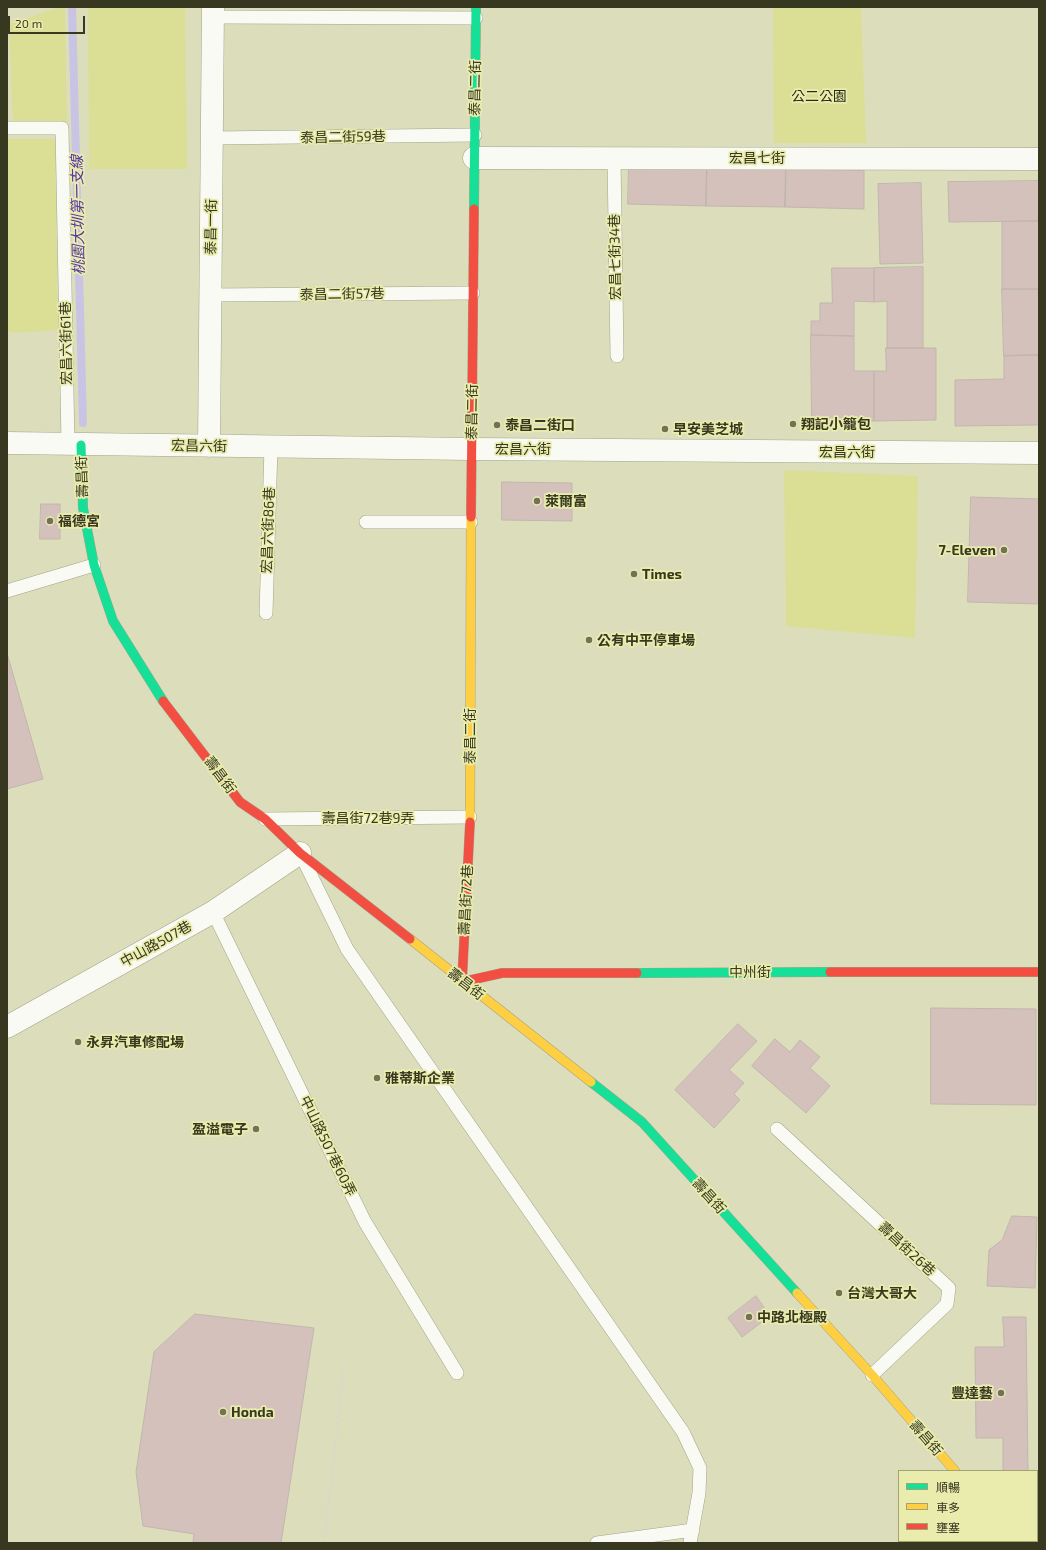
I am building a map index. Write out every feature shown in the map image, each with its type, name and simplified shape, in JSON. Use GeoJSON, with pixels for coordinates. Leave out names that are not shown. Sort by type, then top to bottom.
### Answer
{"type":"FeatureCollection","features":[{"type":"Feature","properties":{"kind":"street","name":"泰昌一街"},"geometry":{"type":"LineString","coordinates":[[209,446],[213,12]]}},
{"type":"Feature","properties":{"kind":"street","name":"泰昌二街"},"geometry":{"type":"LineString","coordinates":[[470,817],[476,12]]}},
{"type":"Feature","properties":{"kind":"street","name":"宏昌七街"},"geometry":{"type":"LineString","coordinates":[[474,158],[1039,159]]}},
{"type":"Feature","properties":{"kind":"street","name":"宏昌六街"},"geometry":{"type":"LineString","coordinates":[[7,443],[472,449],[1039,453]]}},
{"type":"Feature","properties":{"kind":"street","name":"壽昌街"},"geometry":{"type":"LineString","coordinates":[[83,445],[83,508],[94,565],[113,621],[160,697],[240,802],[265,819],[300,853],[462,982],[642,1122],[872,1375],[954,1470]]}},
{"type":"Feature","properties":{"kind":"street","name":"壽昌街72巷"},"geometry":{"type":"LineString","coordinates":[[462,982],[470,817]]}},
{"type":"Feature","properties":{"kind":"street","name":"中山路507巷"},"geometry":{"type":"LineString","coordinates":[[7,1027],[213,912],[300,853]]}},
{"type":"Feature","properties":{"kind":"street","name":"中州街"},"geometry":{"type":"LineString","coordinates":[[462,982],[502,973],[1039,972]]}},
{"type":"Feature","properties":{"kind":"lane"},"geometry":{"type":"LineString","coordinates":[[213,12],[476,12]]}},
{"type":"Feature","properties":{"kind":"lane","name":"宏昌六街61巷"},"geometry":{"type":"LineString","coordinates":[[7,128],[62,128],[83,445]]}},
{"type":"Feature","properties":{"kind":"lane","name":"泰昌二街59巷"},"geometry":{"type":"LineString","coordinates":[[212,138],[475,135]]}},
{"type":"Feature","properties":{"kind":"lane","name":"宏昌七街34巷"},"geometry":{"type":"LineString","coordinates":[[614,158],[617,356]]}},
{"type":"Feature","properties":{"kind":"lane","name":"泰昌二街57巷"},"geometry":{"type":"LineString","coordinates":[[210,295],[473,293]]}},
{"type":"Feature","properties":{"kind":"lane","name":"宏昌六街86巷"},"geometry":{"type":"LineString","coordinates":[[266,613],[271,447]]}},
{"type":"Feature","properties":{"kind":"lane"},"geometry":{"type":"LineString","coordinates":[[366,522],[471,522]]}},
{"type":"Feature","properties":{"kind":"lane"},"geometry":{"type":"LineString","coordinates":[[7,590],[94,565]]}},
{"type":"Feature","properties":{"kind":"lane","name":"壽昌街72巷9弄"},"geometry":{"type":"LineString","coordinates":[[265,819],[470,817]]}},
{"type":"Feature","properties":{"kind":"lane"},"geometry":{"type":"LineString","coordinates":[[300,853],[347,949],[683,1432],[700,1468],[699,1493],[690,1543]]}},
{"type":"Feature","properties":{"kind":"lane","name":"中山路507巷60弄"},"geometry":{"type":"LineString","coordinates":[[213,912],[365,1222],[457,1373]]}},
{"type":"Feature","properties":{"kind":"lane","name":"壽昌街26巷"},"geometry":{"type":"LineString","coordinates":[[777,1129],[949,1288],[947,1304],[872,1375]]}},
{"type":"Feature","properties":{"kind":"lane"},"geometry":{"type":"LineString","coordinates":[[597,1543],[693,1530]]}},
{"type":"Feature","properties":{"kind":"path"},"geometry":{"type":"LineString","coordinates":[[324,1543],[344,1367]]}},
{"type":"Feature","properties":{"kind":"green space"},"geometry":{"type":"Polygon","coordinates":[[[65,7],[67,124],[13,122],[9,24],[65,7]]]}},
{"type":"Feature","properties":{"kind":"green space"},"geometry":{"type":"Polygon","coordinates":[[[88,7],[185,7],[187,169],[89,169],[88,7]]]}},
{"type":"Feature","properties":{"kind":"green space","name":"公二公園"},"geometry":{"type":"Polygon","coordinates":[[[773,7],[861,7],[866,143],[774,143],[773,7]]]}},
{"type":"Feature","properties":{"kind":"green space"},"geometry":{"type":"Polygon","coordinates":[[[7,139],[55,139],[58,330],[14,333],[7,331],[7,139]]]}},
{"type":"Feature","properties":{"kind":"green space"},"geometry":{"type":"Polygon","coordinates":[[[784,470],[918,476],[915,638],[786,626],[784,470]]]}},
{"type":"Feature","properties":{"kind":"green space"},"geometry":{"type":"Polygon","coordinates":[[[1038,1490],[1039,1490],[1038,1540],[1038,1490]]]}},
{"type":"Feature","properties":{"kind":"building"},"geometry":{"type":"Polygon","coordinates":[[[629,166],[707,167],[706,206],[628,204],[629,166]]]}},
{"type":"Feature","properties":{"kind":"building"},"geometry":{"type":"Polygon","coordinates":[[[707,167],[786,169],[785,207],[706,206],[707,167]]]}},
{"type":"Feature","properties":{"kind":"building"},"geometry":{"type":"Polygon","coordinates":[[[786,169],[864,170],[864,209],[785,207],[786,169]]]}},
{"type":"Feature","properties":{"kind":"building"},"geometry":{"type":"Polygon","coordinates":[[[1039,181],[1039,221],[949,222],[948,182],[1039,181]]]}},
{"type":"Feature","properties":{"kind":"building"},"geometry":{"type":"Polygon","coordinates":[[[921,183],[923,263],[880,264],[878,184],[921,183]]]}},
{"type":"Feature","properties":{"kind":"building"},"geometry":{"type":"Polygon","coordinates":[[[1039,221],[1039,289],[1002,289],[1002,222],[1039,221]]]}},
{"type":"Feature","properties":{"kind":"building"},"geometry":{"type":"Polygon","coordinates":[[[923,267],[923,348],[887,348],[887,301],[874,302],[874,268],[923,267]]]}},
{"type":"Feature","properties":{"kind":"building"},"geometry":{"type":"Polygon","coordinates":[[[832,268],[874,268],[874,302],[854,301],[854,336],[811,335],[811,321],[820,321],[820,303],[832,303],[832,268]]]}},
{"type":"Feature","properties":{"kind":"building"},"geometry":{"type":"Polygon","coordinates":[[[1002,289],[1039,289],[1039,355],[1004,356],[1002,289]]]}},
{"type":"Feature","properties":{"kind":"building"},"geometry":{"type":"Polygon","coordinates":[[[811,335],[854,336],[854,371],[874,371],[874,421],[812,421],[811,335]]]}},
{"type":"Feature","properties":{"kind":"building"},"geometry":{"type":"Polygon","coordinates":[[[886,348],[936,348],[936,420],[874,421],[874,371],[886,371],[886,348]]]}},
{"type":"Feature","properties":{"kind":"building"},"geometry":{"type":"Polygon","coordinates":[[[1039,355],[1039,423],[1037,425],[955,426],[955,380],[1004,379],[1004,356],[1039,355]]]}},
{"type":"Feature","properties":{"kind":"building","name":"萊爾富"},"geometry":{"type":"Polygon","coordinates":[[[502,482],[572,483],[572,521],[502,520],[502,482]]]}},
{"type":"Feature","properties":{"kind":"building","name":"7-Eleven"},"geometry":{"type":"Polygon","coordinates":[[[971,497],[1039,499],[1039,604],[968,602],[971,497]]]}},
{"type":"Feature","properties":{"kind":"building","name":"福德宮"},"geometry":{"type":"Polygon","coordinates":[[[41,504],[60,504],[60,539],[40,539],[41,504]]]}},
{"type":"Feature","properties":{"kind":"building"},"geometry":{"type":"Polygon","coordinates":[[[7,653],[43,779],[7,789],[7,653]]]}},
{"type":"Feature","properties":{"kind":"building"},"geometry":{"type":"Polygon","coordinates":[[[931,1008],[1036,1009],[1036,1105],[931,1104],[931,1008]]]}},
{"type":"Feature","properties":{"kind":"building"},"geometry":{"type":"Polygon","coordinates":[[[738,1024],[757,1041],[729,1070],[744,1083],[734,1094],[740,1100],[714,1128],[675,1090],[738,1024]]]}},
{"type":"Feature","properties":{"kind":"building"},"geometry":{"type":"Polygon","coordinates":[[[775,1039],[790,1052],[800,1040],[820,1057],[810,1068],[830,1086],[806,1113],[752,1066],[775,1039]]]}},
{"type":"Feature","properties":{"kind":"building"},"geometry":{"type":"Polygon","coordinates":[[[1012,1216],[1037,1217],[1035,1288],[987,1286],[989,1250],[1002,1240],[1012,1216]]]}},
{"type":"Feature","properties":{"kind":"building","name":"中路北極殿"},"geometry":{"type":"Polygon","coordinates":[[[756,1296],[770,1316],[742,1337],[728,1318],[756,1296]]]}},
{"type":"Feature","properties":{"kind":"building","name":"Honda"},"geometry":{"type":"Polygon","coordinates":[[[195,1314],[314,1328],[281,1543],[193,1543],[194,1534],[143,1526],[136,1472],[154,1352],[195,1314]]]}},
{"type":"Feature","properties":{"kind":"building","name":"豐達藝"},"geometry":{"type":"Polygon","coordinates":[[[1003,1317],[1026,1317],[1028,1470],[1003,1470],[1003,1438],[976,1438],[975,1347],[1004,1347],[1003,1317]]]}},
{"type":"Feature","properties":{"kind":"waterway","name":"桃園大圳第一支線"},"geometry":{"type":"LineString","coordinates":[[72,7],[83,423]]}},
{"type":"Feature","properties":{"kind":"traffic: fast"},"geometry":{"type":"LineString","coordinates":[[474,209],[476,7]]}},
{"type":"Feature","properties":{"kind":"traffic: fast"},"geometry":{"type":"LineString","coordinates":[[81,445],[83,508],[94,565],[113,621],[163,701]]}},
{"type":"Feature","properties":{"kind":"traffic: fast"},"geometry":{"type":"LineString","coordinates":[[637,973],[830,972]]}},
{"type":"Feature","properties":{"kind":"traffic: fast"},"geometry":{"type":"LineString","coordinates":[[591,1082],[642,1122],[797,1293]]}},
{"type":"Feature","properties":{"kind":"traffic: slow"},"geometry":{"type":"LineString","coordinates":[[470,822],[471,517]]}},
{"type":"Feature","properties":{"kind":"traffic: slow"},"geometry":{"type":"LineString","coordinates":[[410,939],[591,1082]]}},
{"type":"Feature","properties":{"kind":"traffic: slow"},"geometry":{"type":"LineString","coordinates":[[797,1293],[872,1375],[954,1470]]}},
{"type":"Feature","properties":{"kind":"traffic: jam"},"geometry":{"type":"LineString","coordinates":[[471,517],[474,209]]}},
{"type":"Feature","properties":{"kind":"traffic: jam"},"geometry":{"type":"LineString","coordinates":[[163,701],[240,802],[265,819],[300,853],[410,939]]}},
{"type":"Feature","properties":{"kind":"traffic: jam"},"geometry":{"type":"LineString","coordinates":[[470,822],[462,982],[502,973],[637,973]]}},
{"type":"Feature","properties":{"kind":"traffic: jam"},"geometry":{"type":"LineString","coordinates":[[830,972],[1039,972]]}},
{"type":"Feature","properties":{"kind":"place","name":"翔記小籠包"},"geometry":{"type":"Point","coordinates":[793,424]}},
{"type":"Feature","properties":{"kind":"place","name":"泰昌二街口"},"geometry":{"type":"Point","coordinates":[497,425]}},
{"type":"Feature","properties":{"kind":"place","name":"早安美芝城"},"geometry":{"type":"Point","coordinates":[665,429]}},
{"type":"Feature","properties":{"kind":"place","name":"萊爾富"},"geometry":{"type":"Point","coordinates":[537,501]}},
{"type":"Feature","properties":{"kind":"place","name":"福德宮"},"geometry":{"type":"Point","coordinates":[50,521]}},
{"type":"Feature","properties":{"kind":"place","name":"7-Eleven"},"geometry":{"type":"Point","coordinates":[1004,550]}},
{"type":"Feature","properties":{"kind":"place","name":"Times"},"geometry":{"type":"Point","coordinates":[634,574]}},
{"type":"Feature","properties":{"kind":"place","name":"公有中平停車場"},"geometry":{"type":"Point","coordinates":[589,640]}},
{"type":"Feature","properties":{"kind":"place","name":"永昇汽車修配場"},"geometry":{"type":"Point","coordinates":[78,1042]}},
{"type":"Feature","properties":{"kind":"place","name":"雅蒂斯企業"},"geometry":{"type":"Point","coordinates":[377,1078]}},
{"type":"Feature","properties":{"kind":"place","name":"盈溢電子"},"geometry":{"type":"Point","coordinates":[256,1129]}},
{"type":"Feature","properties":{"kind":"place","name":"台灣大哥大"},"geometry":{"type":"Point","coordinates":[839,1293]}},
{"type":"Feature","properties":{"kind":"place","name":"中路北極殿"},"geometry":{"type":"Point","coordinates":[749,1317]}},
{"type":"Feature","properties":{"kind":"place","name":"豐達藝"},"geometry":{"type":"Point","coordinates":[1001,1393]}},
{"type":"Feature","properties":{"kind":"place","name":"Honda"},"geometry":{"type":"Point","coordinates":[223,1412]}}]}
